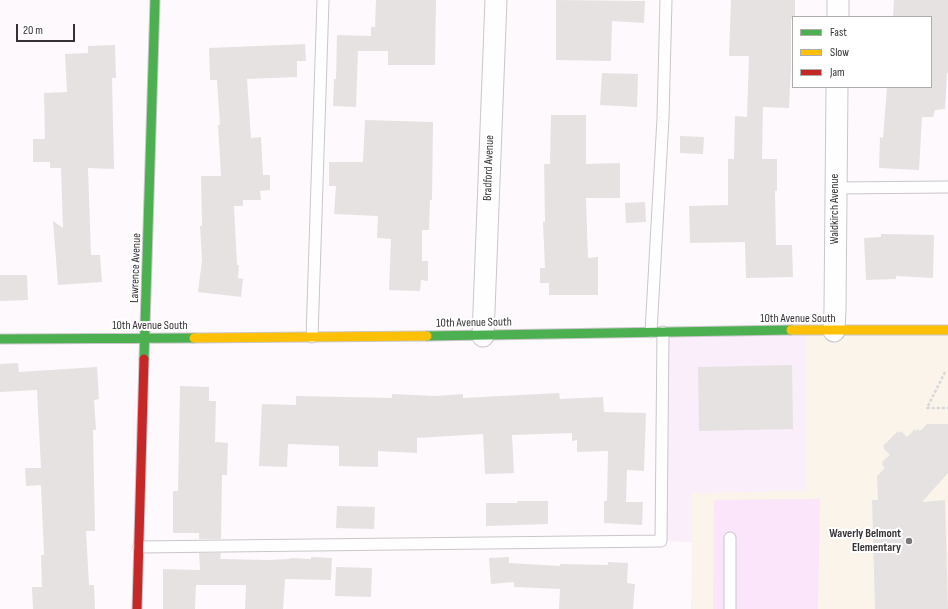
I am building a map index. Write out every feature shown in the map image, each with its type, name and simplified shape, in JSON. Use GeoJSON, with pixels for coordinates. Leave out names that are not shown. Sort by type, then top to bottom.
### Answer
{"type":"FeatureCollection","features":[{"type":"Feature","properties":{"kind":"street","name":"Lawrence Avenue"},"geometry":{"type":"LineString","coordinates":[[137,609],[155,0]]}},
{"type":"Feature","properties":{"kind":"street","name":"Bradford Avenue"},"geometry":{"type":"LineString","coordinates":[[483,336],[496,0]]}},
{"type":"Feature","properties":{"kind":"street"},"geometry":{"type":"LineString","coordinates":[[838,0],[838,16]]}},
{"type":"Feature","properties":{"kind":"street","name":"Waldkirch Avenue"},"geometry":{"type":"LineString","coordinates":[[834,331],[837,88]]}},
{"type":"Feature","properties":{"kind":"street","name":"10th Avenue South"},"geometry":{"type":"LineString","coordinates":[[0,338],[483,336],[651,332],[948,330]]}},
{"type":"Feature","properties":{"kind":"lane"},"geometry":{"type":"LineString","coordinates":[[312,337],[323,0]]}},
{"type":"Feature","properties":{"kind":"lane"},"geometry":{"type":"LineString","coordinates":[[651,332],[663,118],[666,0]]}},
{"type":"Feature","properties":{"kind":"lane"},"geometry":{"type":"LineString","coordinates":[[835,188],[948,187]]}},
{"type":"Feature","properties":{"kind":"lane"},"geometry":{"type":"LineString","coordinates":[[139,547],[662,540],[664,332]]}},
{"type":"Feature","properties":{"kind":"lane"},"geometry":{"type":"LineString","coordinates":[[730,538],[730,609]]}},
{"type":"Feature","properties":{"kind":"path"},"geometry":{"type":"LineString","coordinates":[[945,372],[927,408],[948,408]]}},
{"type":"Feature","properties":{"kind":"shaded area"},"geometry":{"type":"Polygon","coordinates":[[[806,330],[806,492],[692,493],[692,542],[662,541],[663,332],[806,330]]]}},
{"type":"Feature","properties":{"kind":"shaded area"},"geometry":{"type":"Polygon","coordinates":[[[806,330],[948,330],[948,609],[691,609],[692,493],[806,491],[806,330]]]}},
{"type":"Feature","properties":{"kind":"shaded area"},"geometry":{"type":"Polygon","coordinates":[[[820,499],[818,609],[713,609],[714,500],[820,499]]]}},
{"type":"Feature","properties":{"kind":"building"},"geometry":{"type":"Polygon","coordinates":[[[376,0],[436,0],[435,65],[388,65],[388,51],[358,51],[356,107],[333,106],[334,79],[336,79],[337,35],[371,36],[371,27],[375,27],[376,0]]]}},
{"type":"Feature","properties":{"kind":"building"},"geometry":{"type":"Polygon","coordinates":[[[556,0],[645,1],[644,23],[612,21],[611,61],[556,60],[556,0]]]}},
{"type":"Feature","properties":{"kind":"building"},"geometry":{"type":"Polygon","coordinates":[[[731,0],[795,0],[795,16],[792,16],[791,19],[789,108],[763,107],[762,159],[777,159],[777,191],[775,191],[776,245],[792,245],[793,277],[746,278],[745,242],[690,243],[689,206],[728,205],[728,159],[734,159],[735,116],[747,117],[749,56],[729,56],[731,0]]]}},
{"type":"Feature","properties":{"kind":"building"},"geometry":{"type":"Polygon","coordinates":[[[894,0],[948,0],[948,73],[945,109],[935,110],[933,117],[922,117],[919,170],[879,168],[880,137],[883,138],[887,88],[932,88],[932,16],[893,16],[894,0]]]}},
{"type":"Feature","properties":{"kind":"building"},"geometry":{"type":"Polygon","coordinates":[[[305,44],[306,61],[297,61],[297,77],[247,79],[251,138],[261,137],[263,175],[270,175],[270,190],[260,191],[261,200],[243,200],[243,206],[234,206],[237,265],[239,265],[238,278],[243,279],[241,297],[198,292],[202,260],[200,226],[202,226],[201,176],[221,176],[217,80],[210,80],[209,48],[305,44]]]}},
{"type":"Feature","properties":{"kind":"building"},"geometry":{"type":"Polygon","coordinates":[[[115,45],[116,78],[112,78],[114,169],[88,168],[91,255],[100,255],[102,282],[58,285],[53,221],[63,228],[61,168],[50,168],[50,162],[33,162],[33,139],[45,139],[44,93],[67,92],[65,54],[88,53],[88,46],[115,45]]]}},
{"type":"Feature","properties":{"kind":"building"},"geometry":{"type":"Polygon","coordinates":[[[602,73],[638,74],[637,107],[600,105],[602,73]]]}},
{"type":"Feature","properties":{"kind":"building"},"geometry":{"type":"Polygon","coordinates":[[[551,115],[586,115],[586,164],[620,163],[620,198],[586,198],[588,258],[598,257],[598,295],[549,295],[549,283],[540,283],[540,268],[545,268],[543,222],[545,222],[544,164],[550,164],[551,115]]]}},
{"type":"Feature","properties":{"kind":"building"},"geometry":{"type":"Polygon","coordinates":[[[365,120],[433,122],[432,200],[430,200],[429,230],[422,230],[422,261],[428,261],[428,281],[421,280],[420,291],[389,290],[391,239],[377,238],[378,216],[334,214],[336,186],[329,186],[329,162],[363,162],[365,120]]]}},
{"type":"Feature","properties":{"kind":"building"},"geometry":{"type":"Polygon","coordinates":[[[680,136],[704,137],[703,154],[680,153],[680,136]]]}},
{"type":"Feature","properties":{"kind":"building"},"geometry":{"type":"Polygon","coordinates":[[[645,202],[646,222],[626,223],[625,203],[645,202]]]}},
{"type":"Feature","properties":{"kind":"building"},"geometry":{"type":"Polygon","coordinates":[[[881,234],[934,235],[933,278],[896,276],[896,279],[866,280],[864,238],[881,237],[881,234]]]}},
{"type":"Feature","properties":{"kind":"building"},"geometry":{"type":"Polygon","coordinates":[[[0,275],[27,275],[28,300],[0,301],[0,275]]]}},
{"type":"Feature","properties":{"kind":"building"},"geometry":{"type":"Polygon","coordinates":[[[18,363],[19,372],[97,367],[99,399],[94,400],[96,430],[93,430],[95,531],[86,531],[89,585],[94,585],[95,609],[33,609],[32,587],[42,587],[41,555],[44,555],[41,485],[26,486],[25,468],[41,468],[37,390],[0,392],[0,364],[18,363]]]}},
{"type":"Feature","properties":{"kind":"building"},"geometry":{"type":"Polygon","coordinates":[[[792,365],[793,429],[699,431],[698,367],[792,365]]]}},
{"type":"Feature","properties":{"kind":"building"},"geometry":{"type":"Polygon","coordinates":[[[180,386],[209,387],[209,401],[216,401],[215,442],[228,443],[227,475],[222,475],[221,539],[199,539],[199,533],[173,533],[173,491],[178,491],[180,386]]]}},
{"type":"Feature","properties":{"kind":"building"},"geometry":{"type":"Polygon","coordinates":[[[559,393],[560,399],[603,397],[604,412],[646,413],[644,471],[627,470],[626,502],[643,502],[642,525],[604,523],[604,501],[607,501],[608,451],[577,452],[577,440],[572,441],[572,433],[512,435],[514,473],[485,474],[483,434],[417,438],[417,453],[378,451],[378,467],[339,466],[339,446],[288,444],[287,467],[259,466],[262,404],[296,405],[296,396],[392,398],[392,394],[435,396],[463,394],[463,398],[559,393]]]}},
{"type":"Feature","properties":{"kind":"building","name":"Waverly Belmont Elementary"},"geometry":{"type":"Polygon","coordinates":[[[927,424],[948,424],[948,473],[922,502],[945,500],[948,609],[875,609],[872,500],[878,500],[877,476],[885,468],[882,465],[882,462],[890,455],[883,446],[898,431],[899,433],[901,431],[907,437],[915,429],[916,431],[918,429],[920,431],[927,424]]]}},
{"type":"Feature","properties":{"kind":"building"},"geometry":{"type":"Polygon","coordinates":[[[517,501],[548,501],[548,524],[486,526],[486,503],[517,503],[517,501]]]}},
{"type":"Feature","properties":{"kind":"building"},"geometry":{"type":"Polygon","coordinates":[[[337,506],[375,507],[374,529],[336,528],[337,506]]]}},
{"type":"Feature","properties":{"kind":"building"},"geometry":{"type":"Polygon","coordinates":[[[199,553],[221,553],[220,559],[268,560],[290,558],[311,559],[311,557],[332,558],[331,580],[285,579],[283,609],[245,609],[246,585],[196,585],[195,609],[163,609],[163,569],[200,570],[199,553]]]}},
{"type":"Feature","properties":{"kind":"building"},"geometry":{"type":"Polygon","coordinates":[[[509,557],[509,563],[560,566],[560,564],[608,565],[608,562],[628,563],[627,583],[635,584],[633,609],[559,609],[560,589],[514,587],[514,582],[491,584],[489,558],[509,557]]]}},
{"type":"Feature","properties":{"kind":"building"},"geometry":{"type":"Polygon","coordinates":[[[336,567],[372,568],[371,597],[335,596],[336,567]]]}},
{"type":"Feature","properties":{"kind":"traffic: fast"},"geometry":{"type":"LineString","coordinates":[[144,359],[155,0]]}},
{"type":"Feature","properties":{"kind":"traffic: fast"},"geometry":{"type":"LineString","coordinates":[[427,336],[791,330]]}},
{"type":"Feature","properties":{"kind":"traffic: fast"},"geometry":{"type":"LineString","coordinates":[[0,339],[194,338]]}},
{"type":"Feature","properties":{"kind":"traffic: slow"},"geometry":{"type":"LineString","coordinates":[[791,330],[948,330]]}},
{"type":"Feature","properties":{"kind":"traffic: slow"},"geometry":{"type":"LineString","coordinates":[[194,338],[427,336]]}},
{"type":"Feature","properties":{"kind":"traffic: jam"},"geometry":{"type":"LineString","coordinates":[[137,609],[144,359]]}},
{"type":"Feature","properties":{"kind":"place","name":"Waverly Belmont Elementary"},"geometry":{"type":"Point","coordinates":[909,541]}}]}
